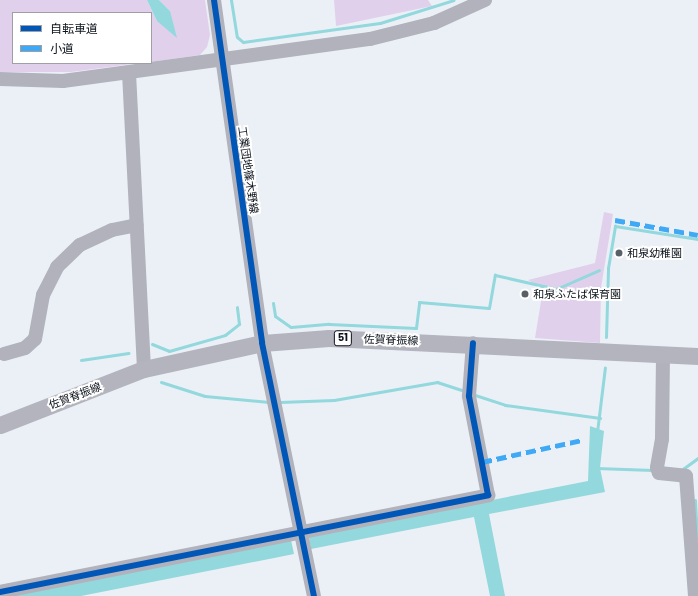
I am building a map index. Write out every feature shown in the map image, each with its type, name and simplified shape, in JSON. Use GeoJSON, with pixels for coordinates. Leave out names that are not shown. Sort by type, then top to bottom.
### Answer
{"type":"FeatureCollection","features":[{"type":"Feature","properties":{"kind":"main road","name":"佐賀脊振線"},"geometry":{"type":"LineString","coordinates":[[0,425],[144,369],[262,343],[329,338],[473,343],[663,356],[698,356]]}},
{"type":"Feature","properties":{"kind":"street","name":"工業団地篠木野線"},"geometry":{"type":"LineString","coordinates":[[214,0],[262,343],[314,596]]}},
{"type":"Feature","properties":{"kind":"street"},"geometry":{"type":"LineString","coordinates":[[0,79],[63,81],[223,60],[392,34],[434,23],[485,0]]}},
{"type":"Feature","properties":{"kind":"street"},"geometry":{"type":"LineString","coordinates":[[129,73],[144,369]]}},
{"type":"Feature","properties":{"kind":"street"},"geometry":{"type":"LineString","coordinates":[[4,354],[25,348],[35,339],[43,295],[57,268],[80,245],[112,230],[137,225]]}},
{"type":"Feature","properties":{"kind":"street"},"geometry":{"type":"LineString","coordinates":[[0,592],[302,540],[488,495],[469,393],[473,343]]}},
{"type":"Feature","properties":{"kind":"street"},"geometry":{"type":"LineString","coordinates":[[663,356],[662,439],[658,471],[686,476],[695,596]]}},
{"type":"Feature","properties":{"kind":"shaded area"},"geometry":{"type":"Polygon","coordinates":[[[0,0],[147,0],[157,21],[170,11],[159,0],[205,0],[210,35],[207,47],[200,55],[152,62],[152,12],[12,12],[12,64],[132,64],[71,72],[0,72],[0,0]]]}},
{"type":"Feature","properties":{"kind":"shaded area"},"geometry":{"type":"Polygon","coordinates":[[[334,0],[428,0],[432,6],[336,26],[334,0]]]}},
{"type":"Feature","properties":{"kind":"shaded area"},"geometry":{"type":"Polygon","coordinates":[[[604,212],[613,214],[601,288],[600,343],[535,338],[543,289],[528,280],[595,263],[604,212]]]}},
{"type":"Feature","properties":{"kind":"water"},"geometry":{"type":"Polygon","coordinates":[[[147,0],[159,0],[170,11],[177,38],[157,21],[147,0]]]}},
{"type":"Feature","properties":{"kind":"water"},"geometry":{"type":"Polygon","coordinates":[[[590,426],[604,431],[600,468],[605,492],[489,514],[505,596],[490,596],[474,517],[311,549],[309,536],[588,481],[590,426]]]}},
{"type":"Feature","properties":{"kind":"water"},"geometry":{"type":"Polygon","coordinates":[[[291,540],[294,554],[81,596],[10,596],[291,540]]]}},
{"type":"Feature","properties":{"kind":"waterway"},"geometry":{"type":"LineString","coordinates":[[231,0],[237,37],[243,42],[380,23],[454,0]]}},
{"type":"Feature","properties":{"kind":"waterway"},"geometry":{"type":"LineString","coordinates":[[606,337],[608,268],[615,226],[698,239]]}},
{"type":"Feature","properties":{"kind":"waterway"},"geometry":{"type":"LineString","coordinates":[[273,303],[275,316],[291,327],[329,324],[416,328],[419,302],[489,308],[495,275],[556,289],[599,270]]}},
{"type":"Feature","properties":{"kind":"waterway"},"geometry":{"type":"LineString","coordinates":[[152,344],[169,351],[225,335],[239,324],[237,307]]}},
{"type":"Feature","properties":{"kind":"waterway"},"geometry":{"type":"LineString","coordinates":[[81,360],[128,353]]}},
{"type":"Feature","properties":{"kind":"waterway"},"geometry":{"type":"LineString","coordinates":[[597,432],[605,367]]}},
{"type":"Feature","properties":{"kind":"waterway"},"geometry":{"type":"LineString","coordinates":[[161,382],[205,396],[269,402]]}},
{"type":"Feature","properties":{"kind":"waterway"},"geometry":{"type":"LineString","coordinates":[[280,402],[334,400],[437,382],[465,391]]}},
{"type":"Feature","properties":{"kind":"waterway"},"geometry":{"type":"LineString","coordinates":[[472,394],[505,405],[600,418]]}},
{"type":"Feature","properties":{"kind":"waterway"},"geometry":{"type":"LineString","coordinates":[[680,471],[698,458]]}},
{"type":"Feature","properties":{"kind":"waterway"},"geometry":{"type":"LineString","coordinates":[[596,468],[653,470]]}},
{"type":"Feature","properties":{"kind":"waterway"},"geometry":{"type":"LineString","coordinates":[[695,500],[697,538]]}},
{"type":"Feature","properties":{"kind":"marked path"},"geometry":{"type":"LineString","coordinates":[[615,220],[698,235]]}},
{"type":"Feature","properties":{"kind":"marked path"},"geometry":{"type":"LineString","coordinates":[[482,462],[582,440]]}},
{"type":"Feature","properties":{"kind":"cycle path"},"geometry":{"type":"LineString","coordinates":[[214,0],[262,343],[314,596]]}},
{"type":"Feature","properties":{"kind":"cycle path"},"geometry":{"type":"LineString","coordinates":[[0,592],[488,495],[469,396],[473,343]]}},
{"type":"Feature","properties":{"kind":"place","name":"和泉幼稚園"},"geometry":{"type":"Point","coordinates":[619,253]}},
{"type":"Feature","properties":{"kind":"place","name":"和泉ふたば保育園"},"geometry":{"type":"Point","coordinates":[525,294]}}]}
